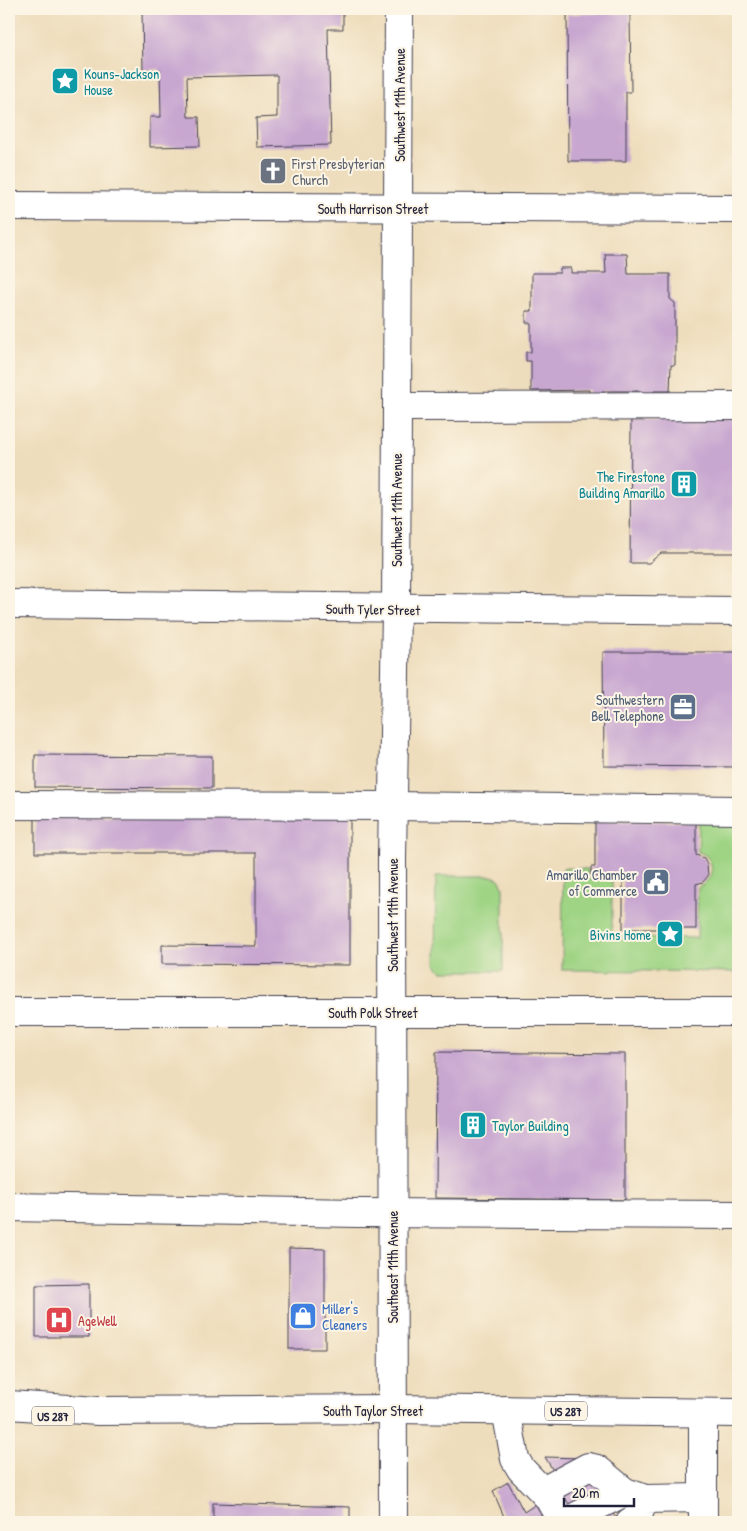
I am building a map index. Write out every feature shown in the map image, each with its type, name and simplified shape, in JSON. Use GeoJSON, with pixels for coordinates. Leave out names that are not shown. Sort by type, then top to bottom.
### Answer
{"type":"FeatureCollection","features":[{"type":"Feature","properties":{"kind":"main road","name":"Southwest 11th Avenue"},"geometry":{"type":"LineString","coordinates":[[392,1012],[399,9]]}},
{"type":"Feature","properties":{"kind":"main road","name":"South Harrison Street"},"geometry":{"type":"LineString","coordinates":[[9,206],[738,209]]}},
{"type":"Feature","properties":{"kind":"main road"},"geometry":{"type":"LineString","coordinates":[[397,407],[738,406]]}},
{"type":"Feature","properties":{"kind":"main road","name":"South Tyler Street"},"geometry":{"type":"LineString","coordinates":[[9,604],[738,611]]}},
{"type":"Feature","properties":{"kind":"main road"},"geometry":{"type":"LineString","coordinates":[[9,805],[393,806],[738,810]]}},
{"type":"Feature","properties":{"kind":"main road","name":"South Polk Street"},"geometry":{"type":"LineString","coordinates":[[9,1012],[738,1012]]}},
{"type":"Feature","properties":{"kind":"main road","name":"Southeast 11th Avenue"},"geometry":{"type":"LineString","coordinates":[[392,1012],[393,1522]]}},
{"type":"Feature","properties":{"kind":"main road"},"geometry":{"type":"LineString","coordinates":[[9,1207],[392,1213],[738,1215]]}},
{"type":"Feature","properties":{"kind":"main road","name":"South Taylor Street"},"geometry":{"type":"LineString","coordinates":[[9,1405],[98,1411],[393,1409],[738,1413]]}},
{"type":"Feature","properties":{"kind":"main road"},"geometry":{"type":"LineString","coordinates":[[506,1410],[515,1459],[521,1469],[543,1491],[564,1522],[634,1495]]}},
{"type":"Feature","properties":{"kind":"main road","name":"US 287"},"geometry":{"type":"LineString","coordinates":[[9,1422],[21,1419],[98,1411]]}},
{"type":"Feature","properties":{"kind":"main road"},"geometry":{"type":"LineString","coordinates":[[543,1491],[588,1467],[597,1469],[634,1495],[703,1510],[703,1412]]}},
{"type":"Feature","properties":{"kind":"main road"},"geometry":{"type":"LineString","coordinates":[[630,1522],[637,1519],[634,1495]]}},
{"type":"Feature","properties":{"kind":"green space"},"geometry":{"type":"Polygon","coordinates":[[[699,820],[738,820],[738,972],[562,970],[563,868],[588,869],[588,879],[612,880],[612,937],[697,938],[698,887],[706,882],[711,874],[709,860],[698,852],[699,820]]]}},
{"type":"Feature","properties":{"kind":"green space"},"geometry":{"type":"Polygon","coordinates":[[[436,876],[492,876],[499,879],[503,886],[503,971],[441,971],[435,964],[436,876]]]}},
{"type":"Feature","properties":{"kind":"building"},"geometry":{"type":"Polygon","coordinates":[[[142,9],[343,9],[343,29],[328,29],[331,145],[257,147],[256,118],[277,117],[277,75],[187,77],[188,117],[199,117],[200,146],[150,147],[150,117],[161,117],[160,69],[143,70],[142,9]]]}},
{"type":"Feature","properties":{"kind":"building"},"geometry":{"type":"Polygon","coordinates":[[[630,13],[631,92],[626,92],[626,161],[568,161],[567,14],[630,13]]]}},
{"type":"Feature","properties":{"kind":"building"},"geometry":{"type":"Polygon","coordinates":[[[605,254],[627,254],[628,274],[670,274],[670,299],[675,303],[675,365],[671,365],[670,391],[654,391],[653,396],[642,396],[642,391],[602,391],[602,395],[589,396],[589,390],[531,391],[531,361],[526,361],[526,352],[531,352],[531,323],[526,323],[526,311],[532,311],[532,273],[560,273],[560,268],[571,268],[571,273],[606,273],[605,254]]]}},
{"type":"Feature","properties":{"kind":"building","name":"The Firestone Building Amarillo"},"geometry":{"type":"Polygon","coordinates":[[[631,419],[738,419],[738,548],[733,553],[661,553],[649,563],[630,563],[631,419]]]}},
{"type":"Feature","properties":{"kind":"building"},"geometry":{"type":"Polygon","coordinates":[[[603,652],[738,652],[738,767],[604,766],[603,652]]]}},
{"type":"Feature","properties":{"kind":"building"},"geometry":{"type":"Polygon","coordinates":[[[35,755],[212,756],[212,788],[35,787],[35,755]]]}},
{"type":"Feature","properties":{"kind":"building"},"geometry":{"type":"Polygon","coordinates":[[[35,816],[350,816],[350,965],[162,964],[162,945],[256,946],[256,853],[35,853],[35,816]]]}},
{"type":"Feature","properties":{"kind":"building"},"geometry":{"type":"Polygon","coordinates":[[[595,821],[696,822],[696,855],[704,858],[707,864],[708,876],[703,882],[696,884],[696,929],[623,929],[623,876],[591,876],[591,867],[595,867],[595,821]]]}},
{"type":"Feature","properties":{"kind":"building"},"geometry":{"type":"Polygon","coordinates":[[[436,1052],[625,1054],[625,1200],[435,1198],[436,1052]]]}},
{"type":"Feature","properties":{"kind":"building"},"geometry":{"type":"Polygon","coordinates":[[[289,1248],[325,1249],[325,1349],[289,1349],[289,1248]]]}},
{"type":"Feature","properties":{"kind":"building"},"geometry":{"type":"Polygon","coordinates":[[[89,1284],[89,1337],[36,1337],[36,1285],[89,1284]]]}},
{"type":"Feature","properties":{"kind":"building"},"geometry":{"type":"Polygon","coordinates":[[[545,1457],[581,1458],[618,1522],[505,1522],[493,1491],[508,1482],[524,1512],[563,1487],[545,1457]]]}},
{"type":"Feature","properties":{"kind":"building"},"geometry":{"type":"Polygon","coordinates":[[[213,1503],[350,1507],[350,1522],[213,1522],[213,1503]]]}},
{"type":"Feature","properties":{"kind":"place","name":"Kouns-Jackson House"},"geometry":{"type":"Point","coordinates":[65,81]}},
{"type":"Feature","properties":{"kind":"place","name":"First Presbyterian Church"},"geometry":{"type":"Point","coordinates":[273,171]}},
{"type":"Feature","properties":{"kind":"place","name":"The Firestone Building Amarillo"},"geometry":{"type":"Point","coordinates":[684,484]}},
{"type":"Feature","properties":{"kind":"place","name":"Southwestern Bell Telephone"},"geometry":{"type":"Point","coordinates":[683,707]}},
{"type":"Feature","properties":{"kind":"place","name":"Amarillo Chamber of Commerce"},"geometry":{"type":"Point","coordinates":[656,882]}},
{"type":"Feature","properties":{"kind":"place","name":"Bivins Home"},"geometry":{"type":"Point","coordinates":[670,934]}},
{"type":"Feature","properties":{"kind":"place","name":"Taylor Building"},"geometry":{"type":"Point","coordinates":[473,1125]}},
{"type":"Feature","properties":{"kind":"place","name":"Miller's Cleaners"},"geometry":{"type":"Point","coordinates":[303,1316]}},
{"type":"Feature","properties":{"kind":"place","name":"AgeWell"},"geometry":{"type":"Point","coordinates":[59,1320]}}]}
